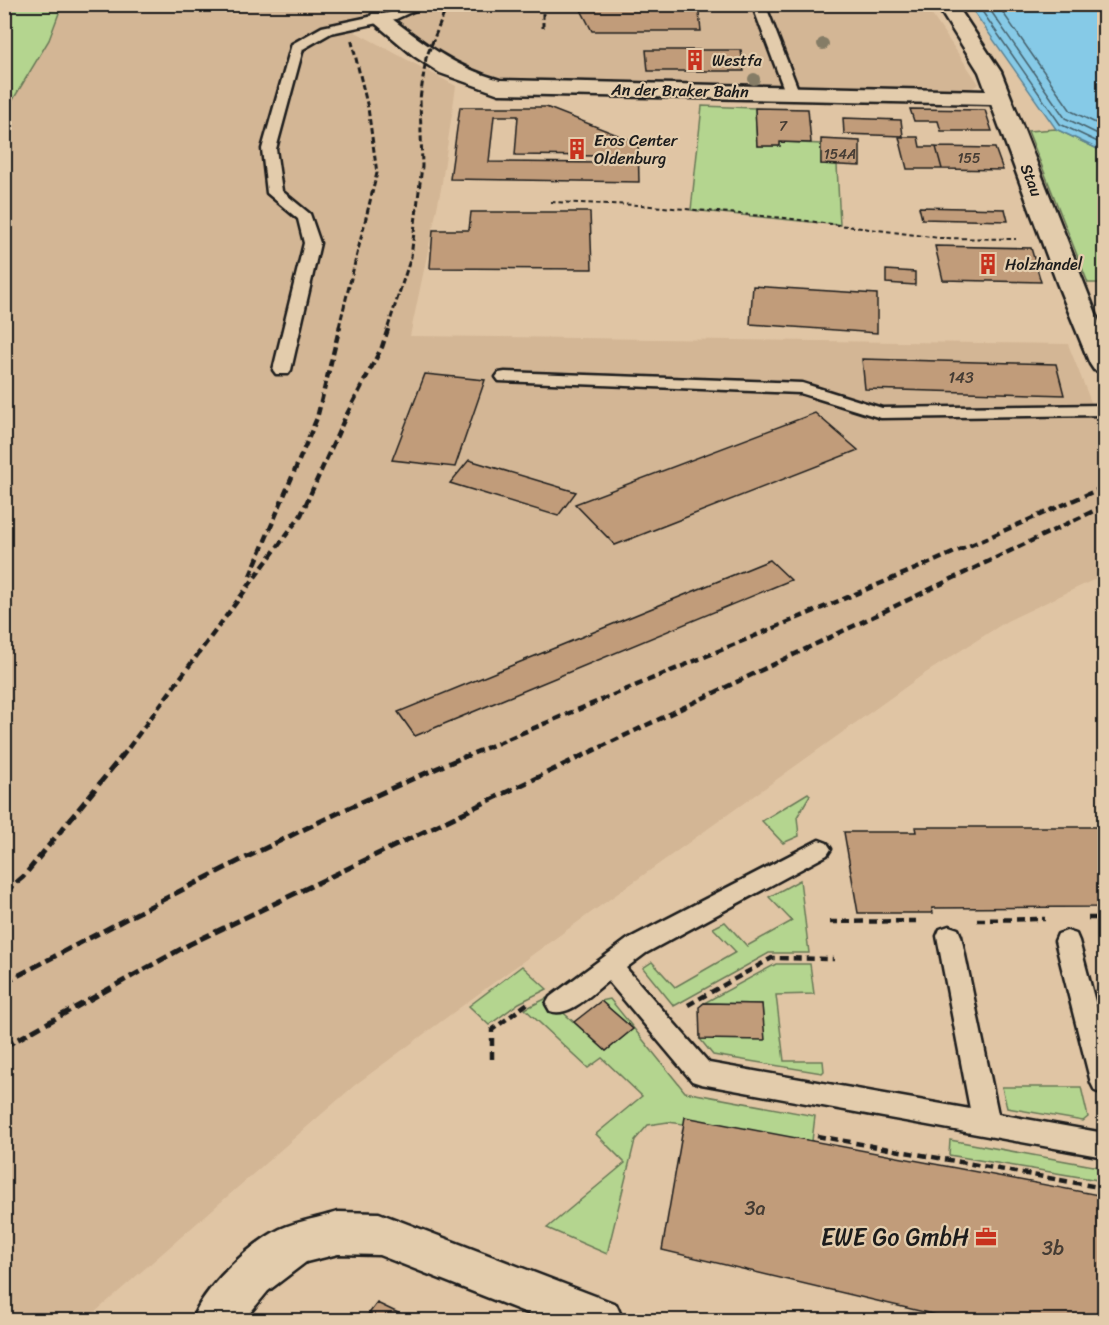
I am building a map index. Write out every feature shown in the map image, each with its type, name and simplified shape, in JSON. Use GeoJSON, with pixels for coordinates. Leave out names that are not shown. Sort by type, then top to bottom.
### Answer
{"type":"FeatureCollection","features":[{"type":"Feature","properties":{"kind":"street","name":"Stau"},"geometry":{"type":"LineString","coordinates":[[946,4],[990,72],[1104,364]]}},
{"type":"Feature","properties":{"kind":"street","name":"An der Braker Bahn"},"geometry":{"type":"LineString","coordinates":[[373,11],[426,58],[464,78],[499,87],[1001,98]]}},
{"type":"Feature","properties":{"kind":"street"},"geometry":{"type":"LineString","coordinates":[[214,1320],[252,1276],[294,1245],[338,1233],[379,1234],[600,1320]]}},
{"type":"Feature","properties":{"kind":"lane"},"geometry":{"type":"LineString","coordinates":[[282,370],[312,243],[305,217],[274,193],[269,149],[297,47],[309,36],[373,11],[422,4]]}},
{"type":"Feature","properties":{"kind":"lane"},"geometry":{"type":"LineString","coordinates":[[758,4],[792,92]]}},
{"type":"Feature","properties":{"kind":"lane"},"geometry":{"type":"LineString","coordinates":[[506,377],[802,388],[881,413],[1104,410]]}},
{"type":"Feature","properties":{"kind":"lane"},"geometry":{"type":"LineString","coordinates":[[562,1002],[637,946],[819,849]]}},
{"type":"Feature","properties":{"kind":"lane"},"geometry":{"type":"LineString","coordinates":[[950,936],[986,1123]]}},
{"type":"Feature","properties":{"kind":"lane"},"geometry":{"type":"LineString","coordinates":[[1067,941],[1104,1083]]}},
{"type":"Feature","properties":{"kind":"lane"},"geometry":{"type":"LineString","coordinates":[[610,966],[701,1073],[1104,1144]]}},
{"type":"Feature","properties":{"kind":"path"},"geometry":{"type":"LineString","coordinates":[[551,202],[640,206],[785,218],[939,238],[1054,240]]}},
{"type":"Feature","properties":{"kind":"path"},"geometry":{"type":"LineString","coordinates":[[658,1022],[772,958],[834,959]]}},
{"type":"Feature","properties":{"kind":"path"},"geometry":{"type":"LineString","coordinates":[[492,1059],[492,1030],[495,1025],[523,1005],[544,995],[562,1002]]}},
{"type":"Feature","properties":{"kind":"path"},"geometry":{"type":"LineString","coordinates":[[817,1136],[1104,1188]]}},
{"type":"Feature","properties":{"kind":"shaded area"},"geometry":{"type":"Polygon","coordinates":[[[62,5],[212,5],[214,12],[242,15],[223,10],[222,5],[925,5],[979,84],[966,92],[504,83],[415,60],[377,24],[348,28],[456,86],[441,189],[410,336],[1068,344],[1104,435],[1104,575],[1007,621],[921,676],[504,975],[355,1085],[86,1320],[5,1320],[4,113],[49,40],[62,5]]]}},
{"type":"Feature","properties":{"kind":"green space"},"geometry":{"type":"Polygon","coordinates":[[[5,4],[62,5],[49,40],[5,113],[5,4]]]}},
{"type":"Feature","properties":{"kind":"green space"},"geometry":{"type":"Polygon","coordinates":[[[702,106],[755,108],[757,146],[780,146],[780,142],[821,144],[821,164],[837,165],[840,225],[691,210],[702,106]]]}},
{"type":"Feature","properties":{"kind":"green space"},"geometry":{"type":"Polygon","coordinates":[[[1056,129],[1104,152],[1104,283],[1088,283],[1028,131],[1056,129]]]}},
{"type":"Feature","properties":{"kind":"green space"},"geometry":{"type":"Polygon","coordinates":[[[808,793],[810,795],[797,817],[799,836],[783,843],[762,821],[808,793]]]}},
{"type":"Feature","properties":{"kind":"green space"},"geometry":{"type":"Polygon","coordinates":[[[800,880],[809,953],[769,953],[674,1006],[643,968],[652,962],[675,987],[736,952],[713,928],[725,922],[747,946],[792,921],[769,897],[800,880]]]}},
{"type":"Feature","properties":{"kind":"green space"},"geometry":{"type":"Polygon","coordinates":[[[776,964],[810,964],[814,994],[776,995],[784,1061],[823,1061],[824,1071],[822,1073],[713,1055],[700,1039],[764,1039],[762,1004],[704,1003],[776,964]]]}},
{"type":"Feature","properties":{"kind":"green space"},"geometry":{"type":"Polygon","coordinates":[[[522,966],[547,989],[519,1003],[489,1025],[469,1006],[522,966]]]}},
{"type":"Feature","properties":{"kind":"green space"},"geometry":{"type":"Polygon","coordinates":[[[547,998],[606,1051],[633,1029],[601,1001],[610,999],[685,1092],[815,1116],[812,1141],[668,1122],[648,1125],[635,1140],[607,1254],[547,1228],[625,1163],[596,1134],[642,1096],[602,1058],[588,1068],[525,1009],[547,998]]]}},
{"type":"Feature","properties":{"kind":"green space"},"geometry":{"type":"Polygon","coordinates":[[[1002,1087],[1081,1087],[1088,1117],[1083,1121],[1007,1108],[1002,1087]]]}},
{"type":"Feature","properties":{"kind":"green space"},"geometry":{"type":"Polygon","coordinates":[[[950,1140],[1104,1168],[1104,1181],[949,1155],[950,1140]]]}},
{"type":"Feature","properties":{"kind":"water"},"geometry":{"type":"Polygon","coordinates":[[[969,5],[1104,5],[1104,152],[1056,129],[969,5]]]}},
{"type":"Feature","properties":{"kind":"building"},"geometry":{"type":"Polygon","coordinates":[[[578,4],[698,4],[701,31],[592,31],[578,4]]]}},
{"type":"Feature","properties":{"kind":"building","name":"Westfa"},"geometry":{"type":"Polygon","coordinates":[[[646,50],[741,50],[744,71],[648,71],[646,50]]]}},
{"type":"Feature","properties":{"kind":"building","name":"Eros Center Oldenburg"},"geometry":{"type":"Polygon","coordinates":[[[460,107],[546,107],[638,143],[639,182],[450,179],[460,107]],[[494,116],[489,162],[602,163],[602,156],[515,155],[518,116],[494,116]]]}},
{"type":"Feature","properties":{"kind":"building"},"geometry":{"type":"Polygon","coordinates":[[[755,108],[808,109],[811,143],[780,142],[780,146],[757,146],[755,108]]]}},
{"type":"Feature","properties":{"kind":"building"},"geometry":{"type":"Polygon","coordinates":[[[910,109],[985,110],[992,131],[941,131],[938,121],[914,121],[910,109]]]}},
{"type":"Feature","properties":{"kind":"building"},"geometry":{"type":"Polygon","coordinates":[[[843,118],[901,120],[903,136],[844,134],[843,118]]]}},
{"type":"Feature","properties":{"kind":"building"},"geometry":{"type":"Polygon","coordinates":[[[899,137],[918,137],[920,147],[936,147],[942,169],[907,169],[899,137]]]}},
{"type":"Feature","properties":{"kind":"building"},"geometry":{"type":"Polygon","coordinates":[[[821,139],[860,141],[860,166],[821,164],[821,139]]]}},
{"type":"Feature","properties":{"kind":"building"},"geometry":{"type":"Polygon","coordinates":[[[936,147],[995,148],[1003,170],[942,169],[936,147]]]}},
{"type":"Feature","properties":{"kind":"building"},"geometry":{"type":"Polygon","coordinates":[[[919,207],[1005,209],[1008,221],[922,219],[919,207]]]}},
{"type":"Feature","properties":{"kind":"building"},"geometry":{"type":"Polygon","coordinates":[[[471,212],[590,212],[592,269],[430,268],[433,230],[469,230],[471,212]]]}},
{"type":"Feature","properties":{"kind":"building","name":"Holzhandel"},"geometry":{"type":"Polygon","coordinates":[[[935,246],[1031,248],[1041,282],[943,280],[935,246]]]}},
{"type":"Feature","properties":{"kind":"building"},"geometry":{"type":"Polygon","coordinates":[[[886,270],[915,272],[915,285],[886,283],[886,270]]]}},
{"type":"Feature","properties":{"kind":"building"},"geometry":{"type":"Polygon","coordinates":[[[753,286],[877,294],[877,333],[750,324],[753,286]]]}},
{"type":"Feature","properties":{"kind":"building"},"geometry":{"type":"Polygon","coordinates":[[[862,359],[1056,364],[1064,395],[865,389],[862,359]]]}},
{"type":"Feature","properties":{"kind":"building"},"geometry":{"type":"Polygon","coordinates":[[[425,374],[485,380],[455,467],[392,460],[425,374]]]}},
{"type":"Feature","properties":{"kind":"building"},"geometry":{"type":"Polygon","coordinates":[[[815,413],[858,450],[615,545],[575,504],[815,413]]]}},
{"type":"Feature","properties":{"kind":"building"},"geometry":{"type":"Polygon","coordinates":[[[469,460],[576,492],[558,516],[450,483],[469,460]]]}},
{"type":"Feature","properties":{"kind":"building"},"geometry":{"type":"Polygon","coordinates":[[[770,560],[791,580],[415,736],[398,712],[770,560]]]}},
{"type":"Feature","properties":{"kind":"building"},"geometry":{"type":"Polygon","coordinates":[[[915,827],[1104,827],[1104,907],[932,908],[933,913],[858,913],[844,832],[916,832],[915,827]]]}},
{"type":"Feature","properties":{"kind":"building"},"geometry":{"type":"Polygon","coordinates":[[[601,1001],[633,1029],[606,1051],[574,1022],[601,1001]]]}},
{"type":"Feature","properties":{"kind":"building"},"geometry":{"type":"Polygon","coordinates":[[[704,1003],[762,1004],[765,1040],[700,1039],[699,1007],[704,1003]]]}},
{"type":"Feature","properties":{"kind":"building"},"geometry":{"type":"Polygon","coordinates":[[[685,1117],[1104,1196],[1104,1320],[949,1318],[662,1250],[685,1117]]]}},
{"type":"Feature","properties":{"kind":"building"},"geometry":{"type":"Polygon","coordinates":[[[377,1303],[413,1320],[364,1320],[377,1303]]]}},
{"type":"Feature","properties":{"kind":"railway"},"geometry":{"type":"LineString","coordinates":[[388,327],[411,257],[422,166],[420,99],[426,58],[448,4]]}},
{"type":"Feature","properties":{"kind":"railway"},"geometry":{"type":"LineString","coordinates":[[543,4],[543,29]]}},
{"type":"Feature","properties":{"kind":"railway"},"geometry":{"type":"LineString","coordinates":[[339,327],[377,173],[368,108],[351,38]]}},
{"type":"Feature","properties":{"kind":"railway"},"geometry":{"type":"LineString","coordinates":[[250,576],[317,418],[340,326]]}},
{"type":"Feature","properties":{"kind":"railway"},"geometry":{"type":"LineString","coordinates":[[121,758],[301,515],[344,420],[382,347],[389,326]]}},
{"type":"Feature","properties":{"kind":"railway"},"geometry":{"type":"LineString","coordinates":[[462,758],[932,562],[1104,487]]}},
{"type":"Feature","properties":{"kind":"railway"},"geometry":{"type":"LineString","coordinates":[[578,758],[1104,506]]}},
{"type":"Feature","properties":{"kind":"railway"},"geometry":{"type":"LineString","coordinates":[[4,893],[23,877],[122,756]]}},
{"type":"Feature","properties":{"kind":"railway"},"geometry":{"type":"LineString","coordinates":[[4,983],[175,893],[290,836],[466,756]]}},
{"type":"Feature","properties":{"kind":"railway"},"geometry":{"type":"LineString","coordinates":[[4,1047],[190,944],[582,756]]}},
{"type":"Feature","properties":{"kind":"place","name":"Westfa"},"geometry":{"type":"Point","coordinates":[695,60]}},
{"type":"Feature","properties":{"kind":"place","name":"Eros Center Oldenburg"},"geometry":{"type":"Point","coordinates":[577,149]}},
{"type":"Feature","properties":{"kind":"place","name":"Holzhandel"},"geometry":{"type":"Point","coordinates":[988,264]}},
{"type":"Feature","properties":{"kind":"place","name":"EWE Go GmbH"},"geometry":{"type":"Point","coordinates":[986,1237]}}]}
